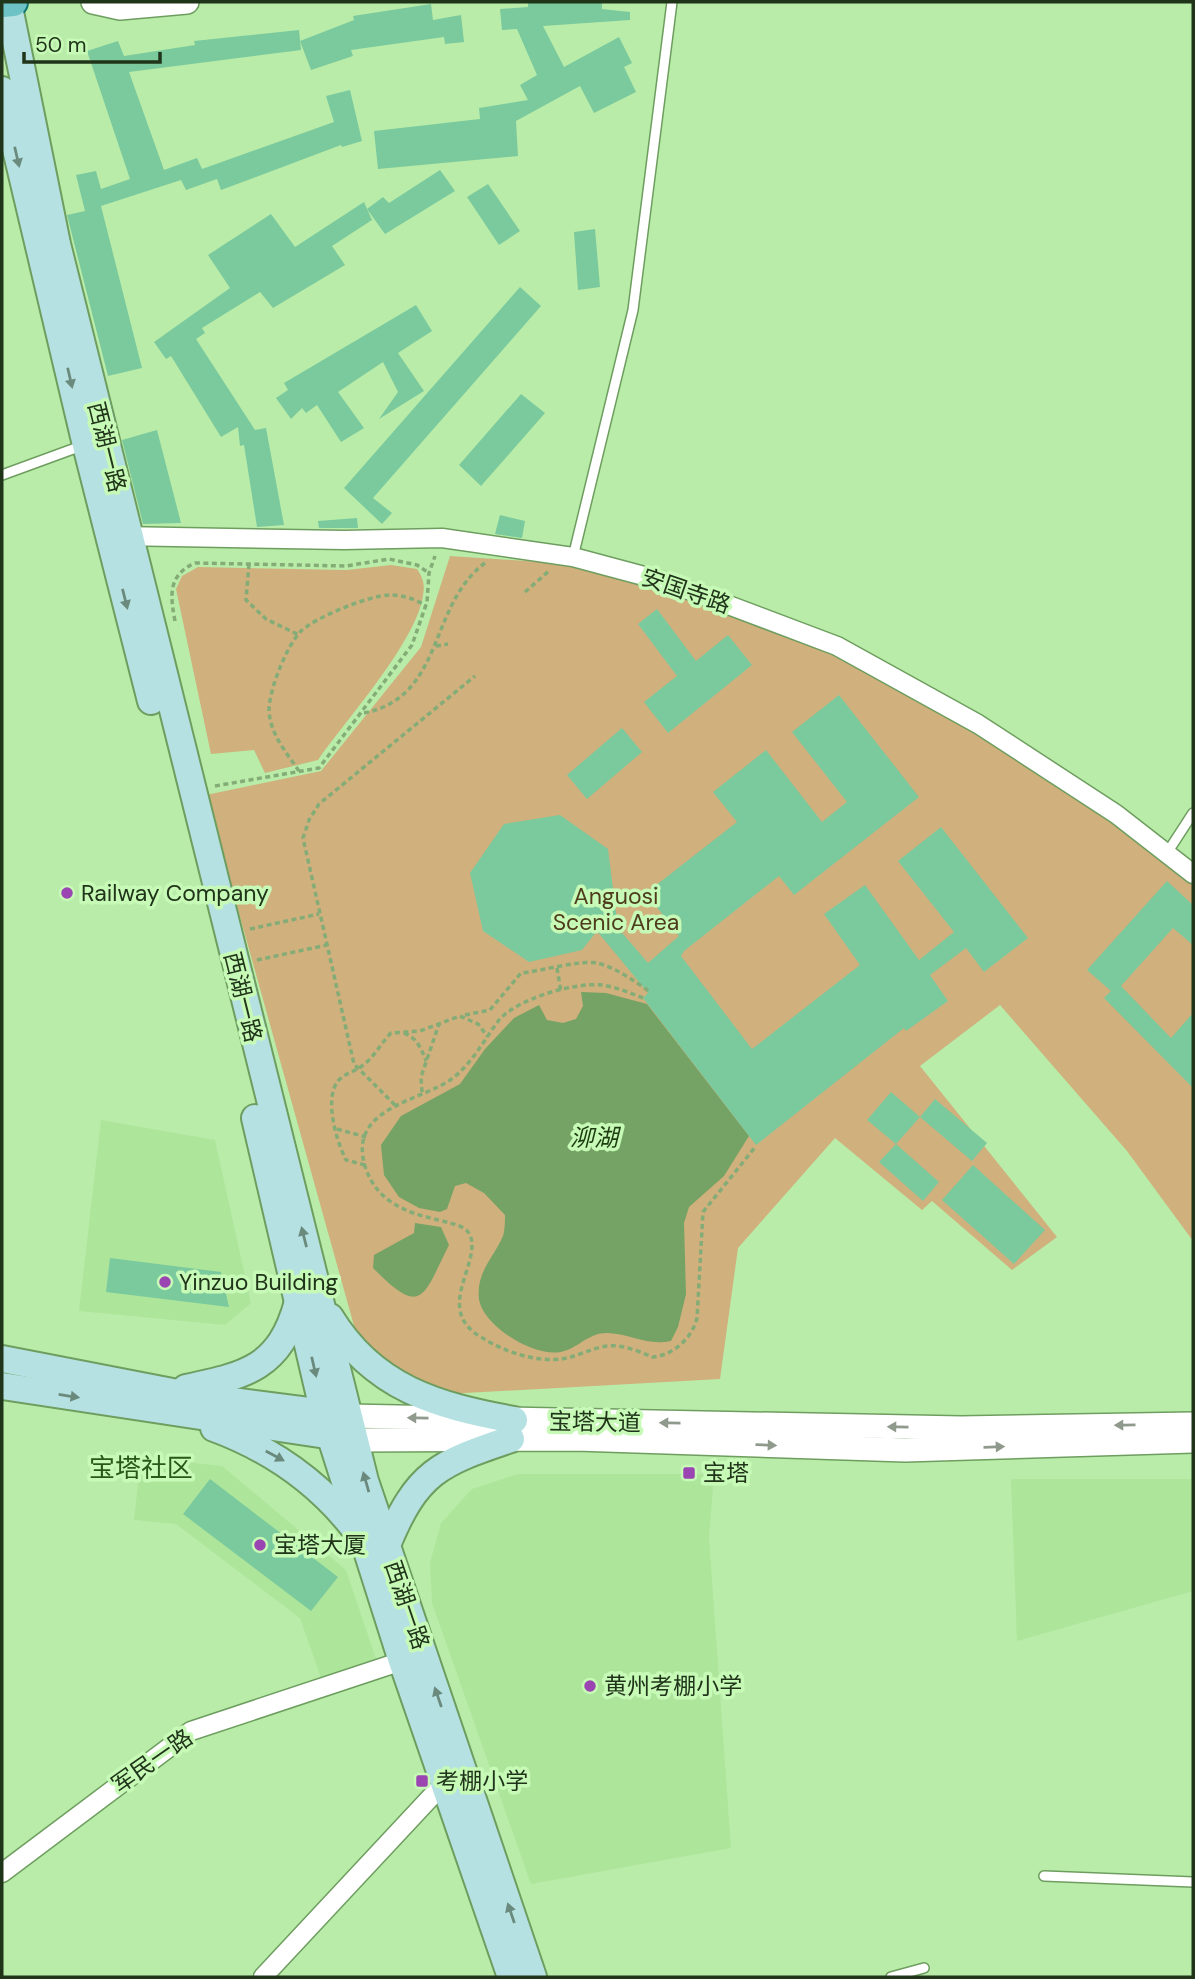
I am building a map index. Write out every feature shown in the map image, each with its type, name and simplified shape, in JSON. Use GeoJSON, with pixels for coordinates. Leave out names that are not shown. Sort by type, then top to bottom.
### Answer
{"type":"FeatureCollection","features":[{"type":"Feature","properties":{"kind":"main road"},"geometry":{"type":"LineString","coordinates":[[2,3],[10,2]]}},
{"type":"Feature","properties":{"kind":"main road","name":"西湖一路"},"geometry":{"type":"LineString","coordinates":[[10,2],[57,244],[119,536],[220,971],[309,1300],[340,1426],[376,1544],[533,1977]]}},
{"type":"Feature","properties":{"kind":"main road","name":"西湖一路"},"geometry":{"type":"LineString","coordinates":[[2,90],[86,444],[119,536],[235,965],[309,1300]]}},
{"type":"Feature","properties":{"kind":"main road"},"geometry":{"type":"LineString","coordinates":[[169,1401],[235,1377],[271,1357],[309,1300],[374,1369],[415,1395],[512,1429]]}},
{"type":"Feature","properties":{"kind":"main road","name":"宝塔大道"},"geometry":{"type":"LineString","coordinates":[[2,1359],[169,1401]]}},
{"type":"Feature","properties":{"kind":"main road","name":"宝塔大道"},"geometry":{"type":"LineString","coordinates":[[2,1386],[169,1401],[340,1426]]}},
{"type":"Feature","properties":{"kind":"main road"},"geometry":{"type":"LineString","coordinates":[[169,1401],[284,1460],[331,1499],[376,1544],[425,1477],[512,1429]]}},
{"type":"Feature","properties":{"kind":"main road","name":"西湖一路"},"geometry":{"type":"LineString","coordinates":[[376,1544],[402,1661],[511,1977]]}},
{"type":"Feature","properties":{"kind":"street"},"geometry":{"type":"LineString","coordinates":[[93,2],[120,8],[187,2]]}},
{"type":"Feature","properties":{"kind":"street","name":"安国寺路"},"geometry":{"type":"LineString","coordinates":[[119,536],[442,538],[570,556],[670,583],[837,646],[978,724],[1115,814],[1193,874]]}},
{"type":"Feature","properties":{"kind":"street","name":"宝塔大道"},"geometry":{"type":"LineString","coordinates":[[340,1426],[512,1429],[961,1428],[1193,1424]]}},
{"type":"Feature","properties":{"kind":"street","name":"宝塔大道"},"geometry":{"type":"LineString","coordinates":[[512,1429],[905,1450],[1193,1441]]}},
{"type":"Feature","properties":{"kind":"street","name":"军民一路"},"geometry":{"type":"LineString","coordinates":[[2,1873],[191,1731],[402,1661]]}},
{"type":"Feature","properties":{"kind":"street"},"geometry":{"type":"LineString","coordinates":[[263,1977],[444,1783]]}},
{"type":"Feature","properties":{"kind":"lane"},"geometry":{"type":"LineString","coordinates":[[570,556],[633,310],[671,2]]}},
{"type":"Feature","properties":{"kind":"lane"},"geometry":{"type":"LineString","coordinates":[[2,475],[86,444]]}},
{"type":"Feature","properties":{"kind":"lane"},"geometry":{"type":"LineString","coordinates":[[1167,853],[1193,813]]}},
{"type":"Feature","properties":{"kind":"lane"},"geometry":{"type":"LineString","coordinates":[[1044,1876],[1193,1882]]}},
{"type":"Feature","properties":{"kind":"lane"},"geometry":{"type":"LineString","coordinates":[[891,1977],[924,1968]]}},
{"type":"Feature","properties":{"kind":"path"},"geometry":{"type":"LineString","coordinates":[[210,774],[213,787],[319,768],[412,645],[426,606],[429,573],[442,538]]}},
{"type":"Feature","properties":{"kind":"path"},"geometry":{"type":"LineString","coordinates":[[362,713],[386,709],[406,691],[424,670],[459,587],[506,547]]}},
{"type":"Feature","properties":{"kind":"path"},"geometry":{"type":"LineString","coordinates":[[525,592],[570,556]]}},
{"type":"Feature","properties":{"kind":"path"},"geometry":{"type":"LineString","coordinates":[[177,630],[170,590],[183,568],[195,563],[346,566],[389,559],[417,565],[429,573]]}},
{"type":"Feature","properties":{"kind":"path"},"geometry":{"type":"LineString","coordinates":[[248,564],[246,600],[266,619],[299,635]]}},
{"type":"Feature","properties":{"kind":"path"},"geometry":{"type":"LineString","coordinates":[[299,771],[279,744],[269,712],[271,691],[299,635],[320,620],[345,608],[387,595],[404,597],[426,606]]}},
{"type":"Feature","properties":{"kind":"path"},"geometry":{"type":"LineString","coordinates":[[436,646],[448,644]]}},
{"type":"Feature","properties":{"kind":"path"},"geometry":{"type":"LineString","coordinates":[[395,1105],[357,1068],[303,838],[309,820],[319,804],[475,676]]}},
{"type":"Feature","properties":{"kind":"path"},"geometry":{"type":"LineString","coordinates":[[227,934],[319,914]]}},
{"type":"Feature","properties":{"kind":"path"},"geometry":{"type":"LineString","coordinates":[[235,965],[327,945]]}},
{"type":"Feature","properties":{"kind":"path"},"geometry":{"type":"LineString","coordinates":[[365,1165],[346,1160],[331,1109],[331,1093],[339,1080],[357,1068],[391,1033],[420,1031],[460,1016],[491,1010],[521,972],[596,963],[614,970],[650,992]]}},
{"type":"Feature","properties":{"kind":"path"},"geometry":{"type":"LineString","coordinates":[[557,968],[561,992]]}},
{"type":"Feature","properties":{"kind":"path"},"geometry":{"type":"LineString","coordinates":[[643,998],[602,985],[521,1003],[501,1018],[461,1071],[443,1085],[395,1105],[377,1118],[366,1137],[365,1165],[378,1189],[394,1205],[414,1216],[462,1226],[470,1235],[471,1245],[461,1287],[461,1312],[467,1325],[477,1336],[511,1352],[531,1357],[564,1359],[608,1346],[621,1346],[653,1357],[673,1349],[694,1330],[704,1212],[756,1146]]}},
{"type":"Feature","properties":{"kind":"path"},"geometry":{"type":"LineString","coordinates":[[460,1016],[478,1024],[488,1037]]}},
{"type":"Feature","properties":{"kind":"path"},"geometry":{"type":"LineString","coordinates":[[422,1092],[421,1077],[439,1024]]}},
{"type":"Feature","properties":{"kind":"path"},"geometry":{"type":"LineString","coordinates":[[398,1032],[413,1037],[421,1048],[426,1063]]}},
{"type":"Feature","properties":{"kind":"path"},"geometry":{"type":"LineString","coordinates":[[337,1129],[366,1137]]}},
{"type":"Feature","properties":{"kind":"shaded area"},"geometry":{"type":"Polygon","coordinates":[[[101,1120],[215,1140],[251,1303],[225,1325],[79,1311],[101,1120]]]}},
{"type":"Feature","properties":{"kind":"shaded area"},"geometry":{"type":"Polygon","coordinates":[[[141,1457],[222,1466],[346,1570],[376,1659],[321,1678],[300,1618],[176,1524],[134,1520],[141,1457]]]}},
{"type":"Feature","properties":{"kind":"shaded area","name":"黄州考棚小学"},"geometry":{"type":"Polygon","coordinates":[[[518,1474],[714,1474],[709,1538],[731,1848],[531,1884],[432,1603],[430,1563],[441,1523],[472,1489],[518,1474]]]}},
{"type":"Feature","properties":{"kind":"shaded area"},"geometry":{"type":"Polygon","coordinates":[[[1011,1479],[1193,1479],[1193,1591],[1017,1641],[1011,1479]]]}},
{"type":"Feature","properties":{"kind":"green space","name":"Anguosi Scenic Area"},"geometry":{"type":"Polygon","coordinates":[[[450,556],[570,564],[671,591],[836,656],[976,732],[1109,818],[1193,884],[1193,1241],[1127,1151],[1000,1005],[920,1066],[1057,1237],[1012,1270],[932,1201],[922,1210],[835,1138],[738,1248],[720,1379],[447,1394],[394,1373],[358,1340],[206,795],[321,771],[421,647],[450,556]]]}},
{"type":"Feature","properties":{"kind":"green space"},"geometry":{"type":"Polygon","coordinates":[[[391,565],[417,569],[419,572],[424,588],[418,614],[395,657],[318,760],[265,773],[254,750],[211,754],[176,589],[182,576],[198,567],[347,570],[391,565]]]}},
{"type":"Feature","properties":{"kind":"water","name":"泖湖"},"geometry":{"type":"Polygon","coordinates":[[[581,992],[606,993],[647,1004],[749,1136],[724,1176],[689,1207],[684,1223],[686,1294],[678,1327],[671,1341],[654,1342],[602,1333],[564,1351],[540,1351],[513,1339],[501,1330],[490,1320],[479,1299],[480,1281],[503,1236],[505,1215],[484,1193],[466,1183],[455,1186],[447,1209],[440,1212],[419,1208],[399,1197],[384,1175],[381,1145],[401,1116],[460,1084],[485,1049],[514,1018],[539,1005],[547,1020],[563,1023],[576,1019],[583,1006],[581,992]]]}},
{"type":"Feature","properties":{"kind":"water"},"geometry":{"type":"Polygon","coordinates":[[[415,1223],[441,1227],[449,1245],[427,1288],[420,1295],[412,1297],[402,1293],[373,1268],[374,1255],[414,1233],[415,1223]]]}},
{"type":"Feature","properties":{"kind":"building"},"geometry":{"type":"Polygon","coordinates":[[[602,2],[602,9],[630,12],[630,20],[543,26],[564,67],[619,37],[632,63],[624,67],[636,92],[594,113],[580,86],[516,121],[518,156],[378,169],[374,131],[480,119],[479,108],[528,100],[520,85],[537,75],[517,29],[502,30],[500,9],[528,7],[528,3],[602,2]]]}},
{"type":"Feature","properties":{"kind":"building"},"geometry":{"type":"Polygon","coordinates":[[[431,4],[433,20],[461,15],[464,42],[445,44],[444,37],[351,50],[353,56],[311,70],[300,41],[354,20],[353,16],[431,4]]]}},
{"type":"Feature","properties":{"kind":"building"},"geometry":{"type":"Polygon","coordinates":[[[299,30],[301,50],[129,72],[164,170],[197,158],[202,169],[334,122],[326,96],[350,90],[362,141],[342,147],[341,145],[221,190],[217,179],[186,190],[181,180],[101,206],[142,368],[108,376],[67,215],[85,211],[76,175],[96,171],[101,189],[130,179],[87,51],[118,41],[124,56],[195,45],[194,41],[299,30]]]}},
{"type":"Feature","properties":{"kind":"building"},"geometry":{"type":"Polygon","coordinates":[[[440,170],[455,191],[385,234],[367,209],[383,197],[389,203],[440,170]]]}},
{"type":"Feature","properties":{"kind":"building"},"geometry":{"type":"Polygon","coordinates":[[[488,184],[520,231],[499,245],[467,197],[488,184]]]}},
{"type":"Feature","properties":{"kind":"building"},"geometry":{"type":"Polygon","coordinates":[[[364,202],[372,220],[332,246],[345,265],[273,308],[260,292],[202,328],[205,333],[196,339],[255,430],[266,428],[284,525],[257,527],[244,445],[240,446],[238,427],[221,437],[171,356],[166,359],[154,342],[230,288],[208,255],[271,214],[295,247],[364,202]]]}},
{"type":"Feature","properties":{"kind":"building"},"geometry":{"type":"Polygon","coordinates":[[[595,229],[600,287],[578,290],[574,232],[595,229]]]}},
{"type":"Feature","properties":{"kind":"building"},"geometry":{"type":"Polygon","coordinates":[[[520,287],[541,306],[373,498],[392,513],[382,524],[344,488],[520,287]]]}},
{"type":"Feature","properties":{"kind":"building"},"geometry":{"type":"Polygon","coordinates":[[[416,305],[432,331],[398,353],[424,391],[379,419],[398,392],[383,362],[338,392],[364,428],[341,442],[317,405],[306,413],[302,408],[291,419],[276,398],[288,390],[284,383],[416,305]]]}},
{"type":"Feature","properties":{"kind":"building"},"geometry":{"type":"Polygon","coordinates":[[[521,394],[545,413],[481,486],[459,465],[521,394]]]}},
{"type":"Feature","properties":{"kind":"building"},"geometry":{"type":"Polygon","coordinates":[[[157,430],[181,523],[143,524],[122,440],[157,430]]]}},
{"type":"Feature","properties":{"kind":"building"},"geometry":{"type":"Polygon","coordinates":[[[500,515],[525,521],[522,538],[495,534],[500,515]]]}},
{"type":"Feature","properties":{"kind":"building"},"geometry":{"type":"Polygon","coordinates":[[[357,518],[358,528],[319,528],[318,521],[357,518]]]}},
{"type":"Feature","properties":{"kind":"building"},"geometry":{"type":"Polygon","coordinates":[[[657,609],[696,661],[728,635],[752,665],[668,733],[644,702],[677,676],[638,624],[657,609]]]}},
{"type":"Feature","properties":{"kind":"building"},"geometry":{"type":"Polygon","coordinates":[[[839,695],[919,797],[794,895],[779,876],[684,951],[681,956],[752,1049],[860,965],[824,914],[865,885],[919,960],[954,932],[898,861],[941,827],[1028,938],[984,972],[966,948],[930,975],[948,1001],[906,1031],[904,1028],[756,1145],[643,998],[648,993],[597,931],[582,950],[529,962],[483,931],[470,873],[504,824],[560,815],[608,849],[618,928],[648,963],[679,936],[646,893],[737,822],[713,792],[766,750],[822,822],[847,802],[792,732],[839,695]]]}},
{"type":"Feature","properties":{"kind":"building"},"geometry":{"type":"Polygon","coordinates":[[[622,728],[642,752],[587,799],[567,775],[622,728]]]}},
{"type":"Feature","properties":{"kind":"building"},"geometry":{"type":"Polygon","coordinates":[[[1167,881],[1193,905],[1193,945],[1173,928],[1121,986],[1171,1038],[1193,1013],[1193,1088],[1104,998],[1111,991],[1087,970],[1167,881]]]}},
{"type":"Feature","properties":{"kind":"building"},"geometry":{"type":"Polygon","coordinates":[[[891,1092],[920,1117],[896,1144],[867,1120],[891,1092]]]}},
{"type":"Feature","properties":{"kind":"building"},"geometry":{"type":"Polygon","coordinates":[[[935,1099],[987,1143],[972,1161],[920,1117],[935,1099]]]}},
{"type":"Feature","properties":{"kind":"building"},"geometry":{"type":"Polygon","coordinates":[[[896,1144],[939,1182],[923,1201],[879,1162],[896,1144]]]}},
{"type":"Feature","properties":{"kind":"building"},"geometry":{"type":"Polygon","coordinates":[[[973,1165],[1045,1230],[1014,1264],[942,1200],[973,1165]]]}},
{"type":"Feature","properties":{"kind":"building","name":"Yinzuo Building"},"geometry":{"type":"Polygon","coordinates":[[[110,1258],[221,1272],[229,1307],[106,1292],[110,1258]]]}},
{"type":"Feature","properties":{"kind":"building","name":"宝塔大厦"},"geometry":{"type":"Polygon","coordinates":[[[210,1479],[338,1577],[311,1611],[183,1514],[210,1479]]]}},
{"type":"Feature","properties":{"kind":"place","name":"Railway Company"},"geometry":{"type":"Point","coordinates":[67,893]}},
{"type":"Feature","properties":{"kind":"place","name":"Yinzuo Building"},"geometry":{"type":"Point","coordinates":[165,1282]}},
{"type":"Feature","properties":{"kind":"place","name":"宝塔"},"geometry":{"type":"Point","coordinates":[689,1473]}},
{"type":"Feature","properties":{"kind":"place","name":"宝塔大厦"},"geometry":{"type":"Point","coordinates":[260,1545]}},
{"type":"Feature","properties":{"kind":"place","name":"黄州考棚小学"},"geometry":{"type":"Point","coordinates":[590,1686]}},
{"type":"Feature","properties":{"kind":"place","name":"考棚小学"},"geometry":{"type":"Point","coordinates":[422,1781]}},
{"type":"Feature","properties":{"kind":"district","name":"宝塔社区"},"geometry":{"type":"Point","coordinates":[141,1468]}}]}
